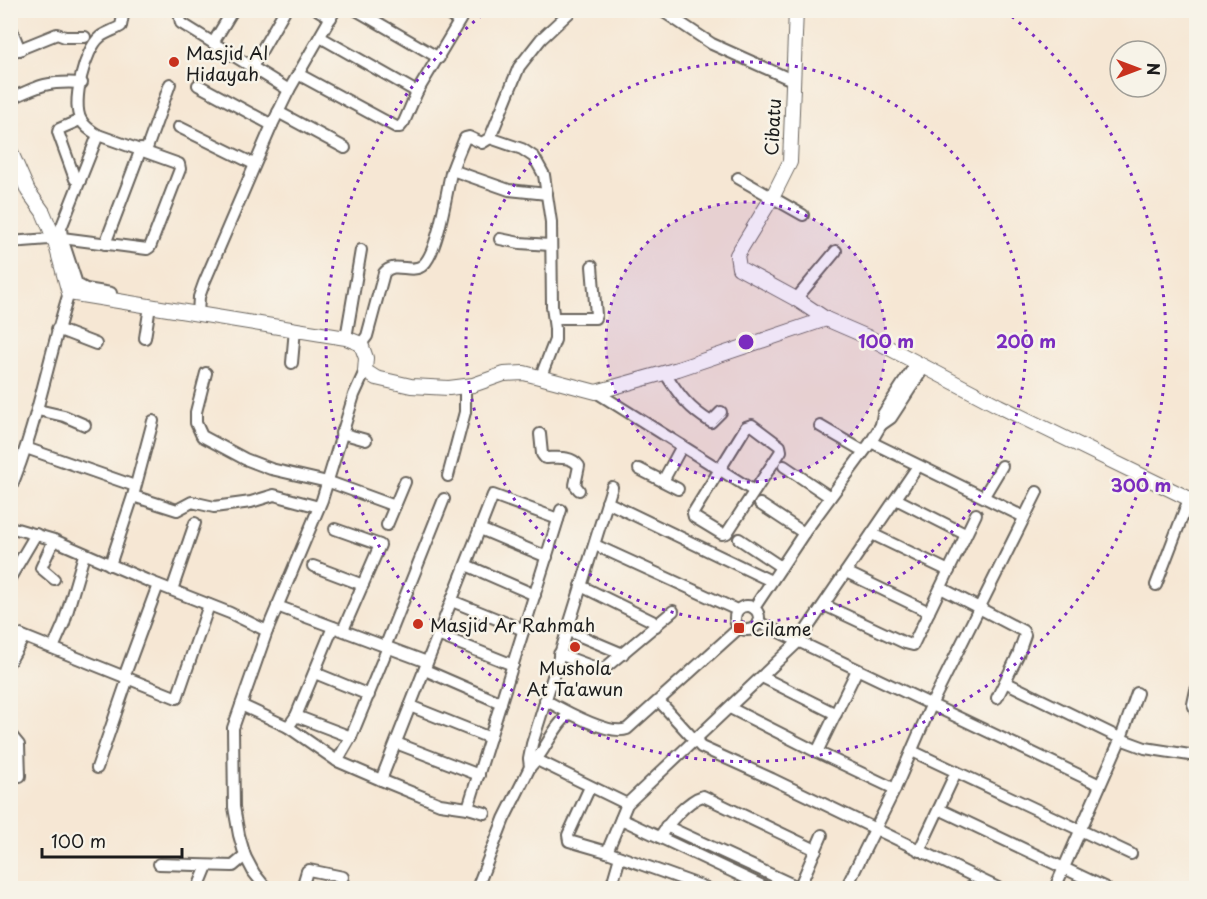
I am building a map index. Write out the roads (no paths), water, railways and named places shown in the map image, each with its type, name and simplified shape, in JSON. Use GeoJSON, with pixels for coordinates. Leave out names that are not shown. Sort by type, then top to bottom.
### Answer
{"type":"FeatureCollection","features":[{"type":"Feature","properties":{"kind":"street"},"geometry":{"type":"LineString","coordinates":[[10,242],[58,238],[147,249],[150,247],[180,166],[177,162],[98,135],[88,129],[81,120],[77,108],[86,59],[101,37],[121,26],[124,10]]}},
{"type":"Feature","properties":{"kind":"street"},"geometry":{"type":"LineString","coordinates":[[184,10],[180,18],[181,23],[289,90]]}},
{"type":"Feature","properties":{"kind":"street"},"geometry":{"type":"LineString","coordinates":[[213,43],[233,10]]}},
{"type":"Feature","properties":{"kind":"street"},"geometry":{"type":"LineString","coordinates":[[252,67],[285,10]]}},
{"type":"Feature","properties":{"kind":"street"},"geometry":{"type":"LineString","coordinates":[[199,309],[208,285],[209,273],[254,164],[289,90],[333,14],[318,10]]}},
{"type":"Feature","properties":{"kind":"street"},"geometry":{"type":"LineString","coordinates":[[356,10],[439,58]]}},
{"type":"Feature","properties":{"kind":"street"},"geometry":{"type":"LineString","coordinates":[[441,10],[459,21]]}},
{"type":"Feature","properties":{"kind":"street"},"geometry":{"type":"LineString","coordinates":[[298,74],[396,127],[400,126],[404,123],[417,92],[466,10]]}},
{"type":"Feature","properties":{"kind":"street"},"geometry":{"type":"LineString","coordinates":[[361,344],[367,336],[387,269],[393,267],[418,268],[424,265],[433,249],[452,170],[465,138],[469,137],[482,143],[490,138],[519,67],[541,39],[572,10]]}},
{"type":"Feature","properties":{"kind":"street"},"geometry":{"type":"LineString","coordinates":[[661,10],[712,44],[792,80]]}},
{"type":"Feature","properties":{"kind":"street","name":"Cibatu"},"geometry":{"type":"LineString","coordinates":[[796,10],[790,162],[773,196],[736,255],[739,268],[796,299]]}},
{"type":"Feature","properties":{"kind":"street"},"geometry":{"type":"LineString","coordinates":[[10,26],[15,52],[57,34],[65,37],[85,37]]}},
{"type":"Feature","properties":{"kind":"street"},"geometry":{"type":"LineString","coordinates":[[320,37],[417,92]]}},
{"type":"Feature","properties":{"kind":"street"},"geometry":{"type":"LineString","coordinates":[[10,99],[43,84],[82,82]]}},
{"type":"Feature","properties":{"kind":"street"},"geometry":{"type":"LineString","coordinates":[[105,244],[170,84]]}},
{"type":"Feature","properties":{"kind":"street"},"geometry":{"type":"LineString","coordinates":[[198,85],[272,125]]}},
{"type":"Feature","properties":{"kind":"street"},"geometry":{"type":"LineString","coordinates":[[278,112],[345,148]]}},
{"type":"Feature","properties":{"kind":"street"},"geometry":{"type":"LineString","coordinates":[[80,182],[75,178],[58,132],[59,129],[81,120]]}},
{"type":"Feature","properties":{"kind":"street"},"geometry":{"type":"LineString","coordinates":[[179,126],[254,164]]}},
{"type":"Feature","properties":{"kind":"street"},"geometry":{"type":"LineString","coordinates":[[10,490],[38,410],[57,329],[69,293],[58,238],[98,135]]}},
{"type":"Feature","properties":{"kind":"street"},"geometry":{"type":"LineString","coordinates":[[490,138],[522,149],[534,157],[544,175],[551,222],[552,306],[555,318],[555,340],[541,376]]}},
{"type":"Feature","properties":{"kind":"street"},"geometry":{"type":"LineString","coordinates":[[12,160],[28,191],[58,238],[80,287],[169,304]]}},
{"type":"Feature","properties":{"kind":"street"},"geometry":{"type":"LineString","coordinates":[[452,170],[509,190],[547,194]]}},
{"type":"Feature","properties":{"kind":"street"},"geometry":{"type":"LineString","coordinates":[[738,178],[803,215]]}},
{"type":"Feature","properties":{"kind":"street"},"geometry":{"type":"LineString","coordinates":[[500,239],[550,245]]}},
{"type":"Feature","properties":{"kind":"street"},"geometry":{"type":"LineString","coordinates":[[346,338],[361,250]]}},
{"type":"Feature","properties":{"kind":"street"},"geometry":{"type":"LineString","coordinates":[[836,251],[796,299],[826,319],[870,338],[999,405],[1194,499],[1156,585]]}},
{"type":"Feature","properties":{"kind":"street"},"geometry":{"type":"LineString","coordinates":[[555,318],[595,318],[592,266]]}},
{"type":"Feature","properties":{"kind":"street"},"geometry":{"type":"LineString","coordinates":[[69,293],[150,306],[199,309],[295,330],[346,338],[361,344],[366,358],[365,371],[341,433],[319,507],[267,631],[233,728],[234,807],[245,856],[254,873],[266,888]]}},
{"type":"Feature","properties":{"kind":"street"},"geometry":{"type":"LineString","coordinates":[[145,338],[150,306]]}},
{"type":"Feature","properties":{"kind":"street"},"geometry":{"type":"LineString","coordinates":[[596,393],[665,373],[826,319]]}},
{"type":"Feature","properties":{"kind":"street"},"geometry":{"type":"LineString","coordinates":[[57,329],[96,344]]}},
{"type":"Feature","properties":{"kind":"street"},"geometry":{"type":"LineString","coordinates":[[292,363],[295,330]]}},
{"type":"Feature","properties":{"kind":"street"},"geometry":{"type":"LineString","coordinates":[[754,609],[804,533],[871,442],[881,425],[883,414],[921,364]]}},
{"type":"Feature","properties":{"kind":"street"},"geometry":{"type":"LineString","coordinates":[[365,371],[376,378],[411,386],[465,387],[516,372],[541,376],[596,393],[754,491]]}},
{"type":"Feature","properties":{"kind":"street"},"geometry":{"type":"LineString","coordinates":[[206,373],[196,412],[196,423],[202,436],[245,459],[271,469],[327,482],[395,506]]}},
{"type":"Feature","properties":{"kind":"street"},"geometry":{"type":"LineString","coordinates":[[665,373],[683,400],[695,412],[711,422],[721,412]]}},
{"type":"Feature","properties":{"kind":"street"},"geometry":{"type":"LineString","coordinates":[[448,476],[465,412],[465,387]]}},
{"type":"Feature","properties":{"kind":"street"},"geometry":{"type":"LineString","coordinates":[[38,410],[60,415],[85,425]]}},
{"type":"Feature","properties":{"kind":"street"},"geometry":{"type":"LineString","coordinates":[[110,566],[134,491],[153,420]]}},
{"type":"Feature","properties":{"kind":"street"},"geometry":{"type":"LineString","coordinates":[[749,425],[780,446],[781,451],[727,533],[722,534],[694,517],[693,513],[720,469],[749,425]]}},
{"type":"Feature","properties":{"kind":"street"},"geometry":{"type":"LineString","coordinates":[[820,426],[863,452]]}},
{"type":"Feature","properties":{"kind":"street"},"geometry":{"type":"LineString","coordinates":[[341,433],[366,440]]}},
{"type":"Feature","properties":{"kind":"street"},"geometry":{"type":"LineString","coordinates":[[540,434],[542,454],[545,458],[571,459],[579,466],[575,485],[579,490]]}},
{"type":"Feature","properties":{"kind":"street"},"geometry":{"type":"LineString","coordinates":[[871,442],[1024,517]]}},
{"type":"Feature","properties":{"kind":"street"},"geometry":{"type":"LineString","coordinates":[[663,481],[682,446]]}},
{"type":"Feature","properties":{"kind":"street"},"geometry":{"type":"LineString","coordinates":[[26,448],[177,510],[192,502],[214,507],[251,502],[274,495],[319,507]]}},
{"type":"Feature","properties":{"kind":"street"},"geometry":{"type":"LineString","coordinates":[[784,466],[830,497]]}},
{"type":"Feature","properties":{"kind":"street"},"geometry":{"type":"LineString","coordinates":[[607,852],[627,804],[798,642],[918,466]]}},
{"type":"Feature","properties":{"kind":"street"},"geometry":{"type":"LineString","coordinates":[[984,496],[1002,466]]}},
{"type":"Feature","properties":{"kind":"street"},"geometry":{"type":"LineString","coordinates":[[639,469],[678,489]]}},
{"type":"Feature","properties":{"kind":"street"},"geometry":{"type":"LineString","coordinates":[[387,525],[405,482]]}},
{"type":"Feature","properties":{"kind":"street"},"geometry":{"type":"LineString","coordinates":[[612,487],[566,630],[529,759],[533,763],[627,804]]}},
{"type":"Feature","properties":{"kind":"street"},"geometry":{"type":"LineString","coordinates":[[846,888],[876,830],[931,705],[1037,492]]}},
{"type":"Feature","properties":{"kind":"street"},"geometry":{"type":"LineString","coordinates":[[381,780],[494,495],[560,514],[468,808]]}},
{"type":"Feature","properties":{"kind":"street"},"geometry":{"type":"LineString","coordinates":[[338,761],[369,694],[444,499]]}},
{"type":"Feature","properties":{"kind":"street"},"geometry":{"type":"LineString","coordinates":[[896,500],[965,534]]}},
{"type":"Feature","properties":{"kind":"street"},"geometry":{"type":"LineString","coordinates":[[607,502],[771,581]]}},
{"type":"Feature","properties":{"kind":"street"},"geometry":{"type":"LineString","coordinates":[[760,504],[804,533]]}},
{"type":"Feature","properties":{"kind":"street"},"geometry":{"type":"LineString","coordinates":[[824,605],[911,645],[915,642],[976,514]]}},
{"type":"Feature","properties":{"kind":"street"},"geometry":{"type":"LineString","coordinates":[[172,590],[195,524]]}},
{"type":"Feature","properties":{"kind":"street"},"geometry":{"type":"LineString","coordinates":[[10,527],[54,540],[110,566],[230,613],[267,631]]}},
{"type":"Feature","properties":{"kind":"street"},"geometry":{"type":"LineString","coordinates":[[288,727],[296,716],[338,628],[363,585],[380,545],[335,529]]}},
{"type":"Feature","properties":{"kind":"street"},"geometry":{"type":"LineString","coordinates":[[480,529],[547,557]]}},
{"type":"Feature","properties":{"kind":"street"},"geometry":{"type":"LineString","coordinates":[[10,578],[36,534]]}},
{"type":"Feature","properties":{"kind":"street"},"geometry":{"type":"LineString","coordinates":[[872,534],[949,571]]}},
{"type":"Feature","properties":{"kind":"street"},"geometry":{"type":"LineString","coordinates":[[739,539],[781,567]]}},
{"type":"Feature","properties":{"kind":"street"},"geometry":{"type":"LineString","coordinates":[[54,540],[41,568],[54,579]]}},
{"type":"Feature","properties":{"kind":"street"},"geometry":{"type":"LineString","coordinates":[[595,545],[737,610]]}},
{"type":"Feature","properties":{"kind":"street"},"geometry":{"type":"LineString","coordinates":[[53,648],[64,623],[84,555]]}},
{"type":"Feature","properties":{"kind":"street"},"geometry":{"type":"LineString","coordinates":[[466,565],[535,595]]}},
{"type":"Feature","properties":{"kind":"street"},"geometry":{"type":"LineString","coordinates":[[313,566],[363,585]]}},
{"type":"Feature","properties":{"kind":"street"},"geometry":{"type":"LineString","coordinates":[[846,572],[929,612]]}},
{"type":"Feature","properties":{"kind":"street"},"geometry":{"type":"LineString","coordinates":[[97,768],[158,585]]}},
{"type":"Feature","properties":{"kind":"street"},"geometry":{"type":"LineString","coordinates":[[581,586],[652,621],[656,626]]}},
{"type":"Feature","properties":{"kind":"street"},"geometry":{"type":"LineString","coordinates":[[941,588],[1023,631],[1025,639],[997,698]]}},
{"type":"Feature","properties":{"kind":"street"},"geometry":{"type":"LineString","coordinates":[[452,601],[524,630]]}},
{"type":"Feature","properties":{"kind":"street"},"geometry":{"type":"LineString","coordinates":[[10,631],[177,698],[209,605]]}},
{"type":"Feature","properties":{"kind":"street"},"geometry":{"type":"LineString","coordinates":[[277,606],[386,647],[501,703]]}},
{"type":"Feature","properties":{"kind":"street"},"geometry":{"type":"LineString","coordinates":[[745,606],[754,609],[759,617],[752,629],[739,628],[734,620],[737,610],[745,606]]}},
{"type":"Feature","properties":{"kind":"street"},"geometry":{"type":"LineString","coordinates":[[559,654],[601,669],[606,668],[673,611]]}},
{"type":"Feature","properties":{"kind":"street"},"geometry":{"type":"LineString","coordinates":[[758,622],[1100,785]]}},
{"type":"Feature","properties":{"kind":"street"},"geometry":{"type":"LineString","coordinates":[[545,700],[569,714],[620,732],[627,729],[739,628]]}},
{"type":"Feature","properties":{"kind":"street"},"geometry":{"type":"LineString","coordinates":[[566,630],[623,654]]}},
{"type":"Feature","properties":{"kind":"street"},"geometry":{"type":"LineString","coordinates":[[438,635],[513,665]]}},
{"type":"Feature","properties":{"kind":"street"},"geometry":{"type":"LineString","coordinates":[[10,661],[24,637]]}},
{"type":"Feature","properties":{"kind":"street"},"geometry":{"type":"LineString","coordinates":[[817,752],[857,670]]}},
{"type":"Feature","properties":{"kind":"street"},"geometry":{"type":"LineString","coordinates":[[315,673],[369,694]]}},
{"type":"Feature","properties":{"kind":"street"},"geometry":{"type":"LineString","coordinates":[[762,677],[836,714]]}},
{"type":"Feature","properties":{"kind":"street"},"geometry":{"type":"LineString","coordinates":[[1005,682],[1146,748],[1197,756]]}},
{"type":"Feature","properties":{"kind":"street"},"geometry":{"type":"LineString","coordinates":[[1197,690],[1193,704],[1197,711]]}},
{"type":"Feature","properties":{"kind":"street"},"geometry":{"type":"LineString","coordinates":[[1055,888],[1121,738],[1137,693]]}},
{"type":"Feature","properties":{"kind":"street"},"geometry":{"type":"LineString","coordinates":[[659,701],[701,747],[998,888]]}},
{"type":"Feature","properties":{"kind":"street"},"geometry":{"type":"LineString","coordinates":[[241,705],[288,727],[338,761],[440,804],[485,813]]}},
{"type":"Feature","properties":{"kind":"street"},"geometry":{"type":"LineString","coordinates":[[410,706],[490,738]]}},
{"type":"Feature","properties":{"kind":"street"},"geometry":{"type":"LineString","coordinates":[[730,708],[895,789]]}},
{"type":"Feature","properties":{"kind":"street"},"geometry":{"type":"LineString","coordinates":[[477,888],[504,819],[533,763],[558,725],[569,714]]}},
{"type":"Feature","properties":{"kind":"street"},"geometry":{"type":"LineString","coordinates":[[296,716],[351,737]]}},
{"type":"Feature","properties":{"kind":"street"},"geometry":{"type":"LineString","coordinates":[[10,734],[19,745],[20,776]]}},
{"type":"Feature","properties":{"kind":"street"},"geometry":{"type":"LineString","coordinates":[[396,743],[479,775]]}},
{"type":"Feature","properties":{"kind":"street"},"geometry":{"type":"LineString","coordinates":[[912,751],[1131,854]]}},
{"type":"Feature","properties":{"kind":"street"},"geometry":{"type":"LineString","coordinates":[[919,851],[956,772]]}},
{"type":"Feature","properties":{"kind":"street"},"geometry":{"type":"LineString","coordinates":[[590,787],[568,839],[572,843],[607,852],[707,888]]}},
{"type":"Feature","properties":{"kind":"street"},"geometry":{"type":"LineString","coordinates":[[660,837],[666,826],[696,799],[703,796],[816,850]]}},
{"type":"Feature","properties":{"kind":"street"},"geometry":{"type":"LineString","coordinates":[[939,809],[1106,888]]}},
{"type":"Feature","properties":{"kind":"street"},"geometry":{"type":"LineString","coordinates":[[621,819],[767,888]]}},
{"type":"Feature","properties":{"kind":"street"},"geometry":{"type":"LineString","coordinates":[[666,826],[797,888],[822,835]]}},
{"type":"Feature","properties":{"kind":"street"},"geometry":{"type":"LineString","coordinates":[[159,864],[233,866],[245,856]]}},
{"type":"Feature","properties":{"kind":"street"},"geometry":{"type":"LineString","coordinates":[[611,888],[620,857]]}},
{"type":"Feature","properties":{"kind":"street"},"geometry":{"type":"LineString","coordinates":[[198,888],[207,866]]}},
{"type":"Feature","properties":{"kind":"street"},"geometry":{"type":"LineString","coordinates":[[302,888],[309,870],[343,877]]}},
{"type":"Feature","properties":{"kind":"place","name":"Masjid Al Hidayah"},"geometry":{"type":"Point","coordinates":[174,62]}},
{"type":"Feature","properties":{"kind":"place","name":"Masjid Ar Rahmah"},"geometry":{"type":"Point","coordinates":[418,624]}},
{"type":"Feature","properties":{"kind":"place","name":"Cilame"},"geometry":{"type":"Point","coordinates":[739,628]}},
{"type":"Feature","properties":{"kind":"place","name":"Mushola At Ta'awun"},"geometry":{"type":"Point","coordinates":[575,647]}}]}
